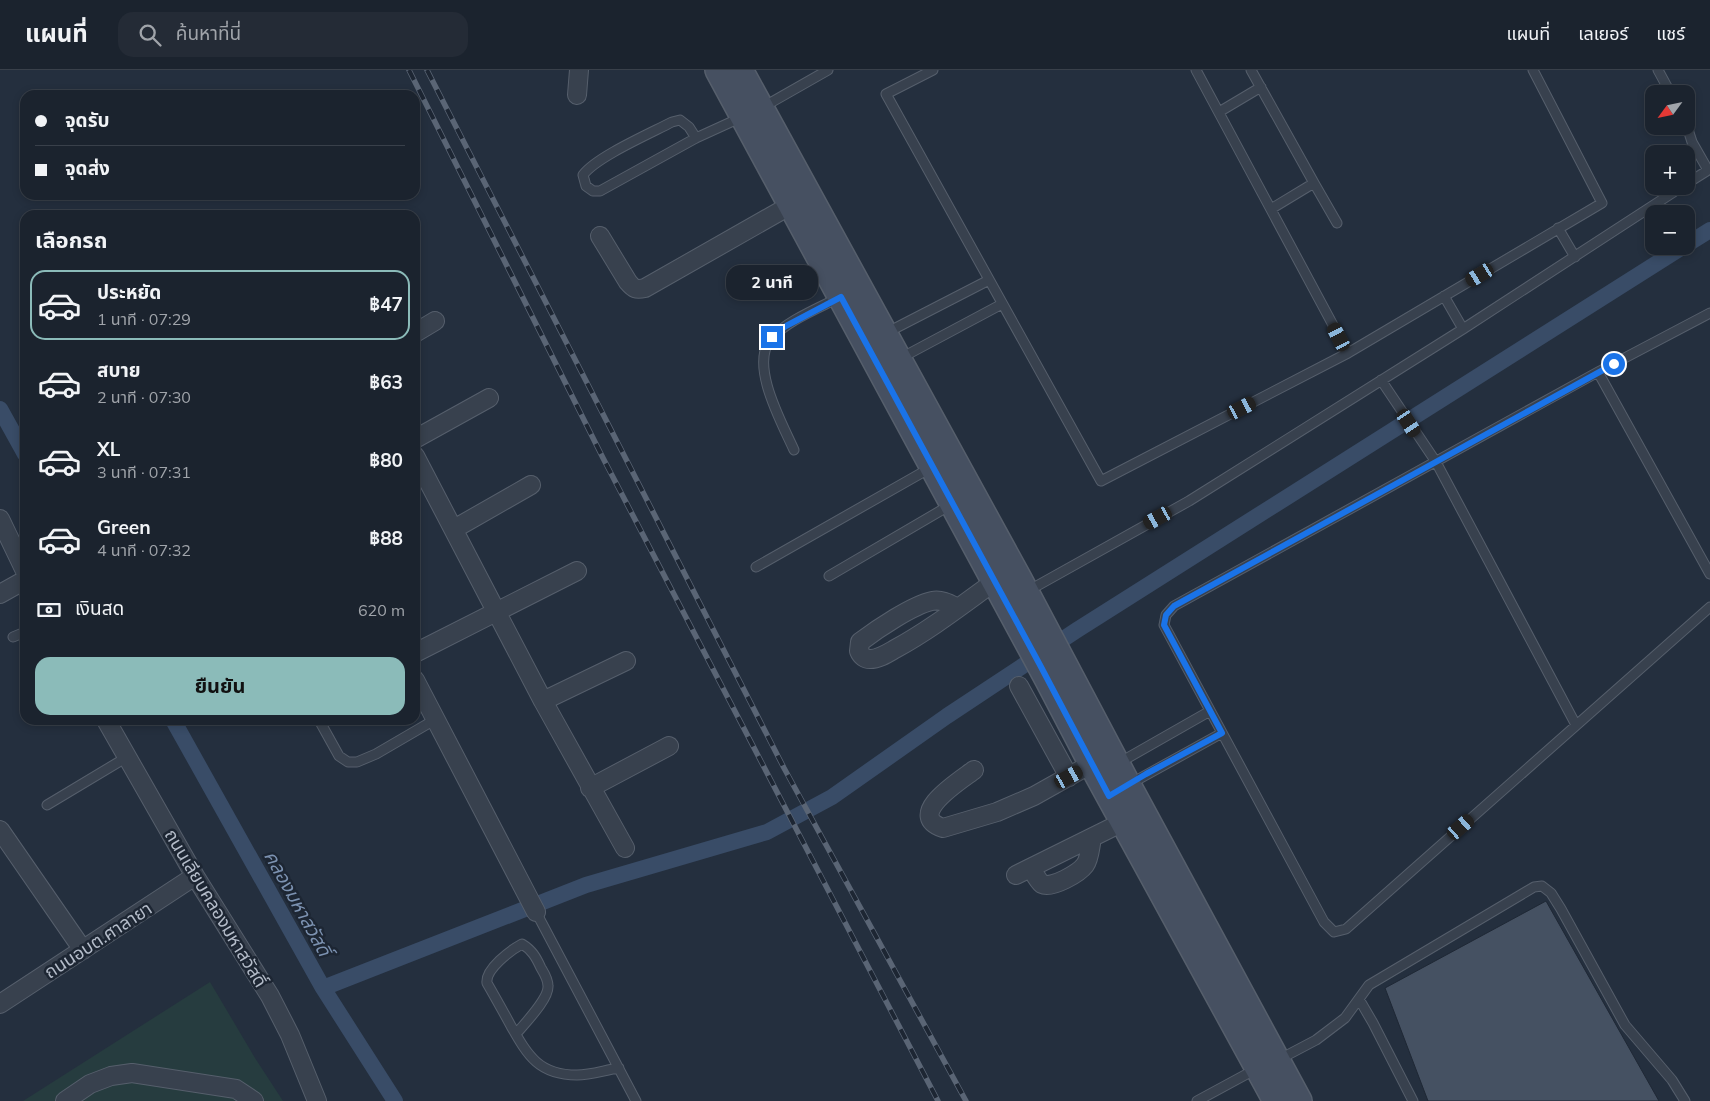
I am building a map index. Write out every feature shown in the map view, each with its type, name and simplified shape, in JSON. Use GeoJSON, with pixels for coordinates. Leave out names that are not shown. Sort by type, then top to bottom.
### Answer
{"type":"FeatureCollection","features":[{"type":"Feature","properties":{"kind":"main road"},"geometry":{"type":"LineString","coordinates":[[718,70],[752,112],[884,335],[1025,592],[1034,630]]}},
{"type":"Feature","properties":{"kind":"main road"},"geometry":{"type":"LineString","coordinates":[[740,70],[752,112],[791,206],[994,582],[1034,630],[1108,777],[1268,1064],[1276,1101]]}},
{"type":"Feature","properties":{"kind":"main road"},"geometry":{"type":"LineString","coordinates":[[1108,777],[1123,822],[1268,1064],[1299,1101]]}},
{"type":"Feature","properties":{"kind":"street"},"geometry":{"type":"LineString","coordinates":[[577,95],[578,70]]}},
{"type":"Feature","properties":{"kind":"street"},"geometry":{"type":"LineString","coordinates":[[600,236],[628,282],[638,290],[645,288],[791,206]]}},
{"type":"Feature","properties":{"kind":"street"},"geometry":{"type":"LineString","coordinates":[[420,330],[435,321]]}},
{"type":"Feature","properties":{"kind":"street"},"geometry":{"type":"LineString","coordinates":[[420,436],[489,398]]}},
{"type":"Feature","properties":{"kind":"street"},"geometry":{"type":"LineString","coordinates":[[420,465],[542,701],[625,848]]}},
{"type":"Feature","properties":{"kind":"street"},"geometry":{"type":"LineString","coordinates":[[454,529],[531,485]]}},
{"type":"Feature","properties":{"kind":"street"},"geometry":{"type":"LineString","coordinates":[[0,519],[20,561]]}},
{"type":"Feature","properties":{"kind":"street"},"geometry":{"type":"LineString","coordinates":[[420,651],[577,571]]}},
{"type":"Feature","properties":{"kind":"street"},"geometry":{"type":"LineString","coordinates":[[958,608],[943,601],[932,601],[916,607],[860,642],[859,651],[862,656],[869,660],[879,658],[922,634],[958,608],[994,582]]}},
{"type":"Feature","properties":{"kind":"street"},"geometry":{"type":"LineString","coordinates":[[0,594],[20,583]]}},
{"type":"Feature","properties":{"kind":"street"},"geometry":{"type":"LineString","coordinates":[[542,701],[626,661]]}},
{"type":"Feature","properties":{"kind":"street"},"geometry":{"type":"LineString","coordinates":[[1019,686],[1069,777]]}},
{"type":"Feature","properties":{"kind":"street"},"geometry":{"type":"LineString","coordinates":[[420,689],[536,912]]}},
{"type":"Feature","properties":{"kind":"street","name":"ถนนเลียบคลองมหาสวัสดิ์"},"geometry":{"type":"LineString","coordinates":[[109,725],[195,876],[270,996],[290,1035],[317,1101]]}},
{"type":"Feature","properties":{"kind":"street"},"geometry":{"type":"LineString","coordinates":[[590,788],[669,746]]}},
{"type":"Feature","properties":{"kind":"street"},"geometry":{"type":"LineString","coordinates":[[974,770],[935,801],[930,809],[931,819],[936,826],[943,828],[997,812],[1034,796],[1069,777],[1108,777]]}},
{"type":"Feature","properties":{"kind":"street"},"geometry":{"type":"LineString","coordinates":[[1092,838],[1086,864],[1063,881],[1048,885],[1042,884],[1023,871],[1123,822]]}},
{"type":"Feature","properties":{"kind":"street"},"geometry":{"type":"LineString","coordinates":[[0,830],[83,950]]}},
{"type":"Feature","properties":{"kind":"street","name":"ถนนอบต.ศาลายา"},"geometry":{"type":"LineString","coordinates":[[0,1004],[195,876]]}},
{"type":"Feature","properties":{"kind":"street"},"geometry":{"type":"LineString","coordinates":[[65,1101],[90,1084],[111,1076],[132,1073],[236,1089],[254,1101]]}},
{"type":"Feature","properties":{"kind":"lane"},"geometry":{"type":"LineString","coordinates":[[696,138],[685,123],[680,120],[672,122],[588,168],[584,175],[586,186],[592,191],[600,191],[696,138],[752,112],[828,70]]}},
{"type":"Feature","properties":{"kind":"lane"},"geometry":{"type":"LineString","coordinates":[[933,70],[886,94],[1101,481],[1348,353],[1602,203],[1533,70]]}},
{"type":"Feature","properties":{"kind":"lane"},"geometry":{"type":"LineString","coordinates":[[1196,70],[1348,353]]}},
{"type":"Feature","properties":{"kind":"lane"},"geometry":{"type":"LineString","coordinates":[[1251,70],[1336,223]]}},
{"type":"Feature","properties":{"kind":"lane"},"geometry":{"type":"LineString","coordinates":[[1658,70],[1666,85]]}},
{"type":"Feature","properties":{"kind":"lane"},"geometry":{"type":"LineString","coordinates":[[1219,112],[1261,87]]}},
{"type":"Feature","properties":{"kind":"lane"},"geometry":{"type":"LineString","coordinates":[[1690,135],[1709,170],[1695,179]]}},
{"type":"Feature","properties":{"kind":"lane"},"geometry":{"type":"LineString","coordinates":[[1271,209],[1314,183]]}},
{"type":"Feature","properties":{"kind":"lane"},"geometry":{"type":"LineString","coordinates":[[1025,592],[1189,501],[1384,384],[1463,329],[1669,195]]}},
{"type":"Feature","properties":{"kind":"lane"},"geometry":{"type":"LineString","coordinates":[[1558,228],[1575,256]]}},
{"type":"Feature","properties":{"kind":"lane"},"geometry":{"type":"LineString","coordinates":[[884,335],[989,280]]}},
{"type":"Feature","properties":{"kind":"lane"},"geometry":{"type":"LineString","coordinates":[[1444,296],[1463,329]]}},
{"type":"Feature","properties":{"kind":"lane"},"geometry":{"type":"LineString","coordinates":[[794,450],[769,392],[764,365],[764,348],[772,337],[786,326],[841,297]]}},
{"type":"Feature","properties":{"kind":"lane"},"geometry":{"type":"LineString","coordinates":[[897,360],[1002,304]]}},
{"type":"Feature","properties":{"kind":"lane"},"geometry":{"type":"LineString","coordinates":[[1710,312],[1174,606],[1166,615],[1164,625],[1324,922],[1334,932],[1346,929],[1710,607]]}},
{"type":"Feature","properties":{"kind":"lane"},"geometry":{"type":"LineString","coordinates":[[1598,372],[1710,574]]}},
{"type":"Feature","properties":{"kind":"lane"},"geometry":{"type":"LineString","coordinates":[[1384,384],[1436,462],[1576,725]]}},
{"type":"Feature","properties":{"kind":"lane"},"geometry":{"type":"LineString","coordinates":[[756,567],[932,466]]}},
{"type":"Feature","properties":{"kind":"lane"},"geometry":{"type":"LineString","coordinates":[[829,576],[952,504]]}},
{"type":"Feature","properties":{"kind":"lane"},"geometry":{"type":"LineString","coordinates":[[13,637],[20,634]]}},
{"type":"Feature","properties":{"kind":"lane"},"geometry":{"type":"LineString","coordinates":[[1108,777],[1210,711]]}},
{"type":"Feature","properties":{"kind":"lane"},"geometry":{"type":"LineString","coordinates":[[323,725],[339,756],[348,762],[358,762],[376,754],[436,719]]}},
{"type":"Feature","properties":{"kind":"lane"},"geometry":{"type":"LineString","coordinates":[[1108,777],[1222,733]]}},
{"type":"Feature","properties":{"kind":"lane"},"geometry":{"type":"LineString","coordinates":[[46,805],[127,758]]}},
{"type":"Feature","properties":{"kind":"lane"},"geometry":{"type":"LineString","coordinates":[[1197,1101],[1316,1040],[1346,1018],[1369,985],[1534,887],[1542,886],[1551,893],[1561,909],[1625,1025],[1672,1080],[1685,1101]]}},
{"type":"Feature","properties":{"kind":"lane"},"geometry":{"type":"LineString","coordinates":[[536,912],[636,1101]]}},
{"type":"Feature","properties":{"kind":"lane"},"geometry":{"type":"LineString","coordinates":[[516,1034],[544,999],[549,988],[548,981],[535,955],[522,944],[490,970],[486,978],[516,1034],[533,1060],[549,1071],[579,1075],[619,1068]]}},
{"type":"Feature","properties":{"kind":"lane"},"geometry":{"type":"LineString","coordinates":[[1358,1000],[1374,1024],[1413,1101]]}},
{"type":"Feature","properties":{"kind":"green space"},"geometry":{"type":"Polygon","coordinates":[[[210,982],[283,1101],[23,1101],[210,982]]]}},
{"type":"Feature","properties":{"kind":"building"},"geometry":{"type":"Polygon","coordinates":[[[1546,901],[1659,1101],[1428,1101],[1385,988],[1546,901]]]}},
{"type":"Feature","properties":{"kind":"waterway"},"geometry":{"type":"LineString","coordinates":[[1695,239],[1710,230]]}},
{"type":"Feature","properties":{"kind":"waterway"},"geometry":{"type":"LineString","coordinates":[[323,988],[586,885],[767,832],[832,797],[947,716],[1077,630],[1670,255]]}},
{"type":"Feature","properties":{"kind":"waterway","name":"คลองมหาสวัสดิ์"},"geometry":{"type":"LineString","coordinates":[[0,409],[20,445]]}},
{"type":"Feature","properties":{"kind":"waterway","name":"คลองมหาสวัสดิ์"},"geometry":{"type":"LineString","coordinates":[[176,725],[323,988],[395,1101]]}},
{"type":"Feature","properties":{"kind":"railway"},"geometry":{"type":"LineString","coordinates":[[409,70],[419,90]]}},
{"type":"Feature","properties":{"kind":"railway"},"geometry":{"type":"LineString","coordinates":[[427,70],[784,768],[966,1101]]}},
{"type":"Feature","properties":{"kind":"railway"},"geometry":{"type":"LineString","coordinates":[[420,92],[603,458],[938,1101]]}},
{"type":"Feature","properties":{"kind":"route"},"geometry":{"type":"LineString","coordinates":[[772,337],[786,326],[841,297],[1109,796],[1222,733],[1164,625],[1166,615],[1174,606],[1614,364]]}}]}
